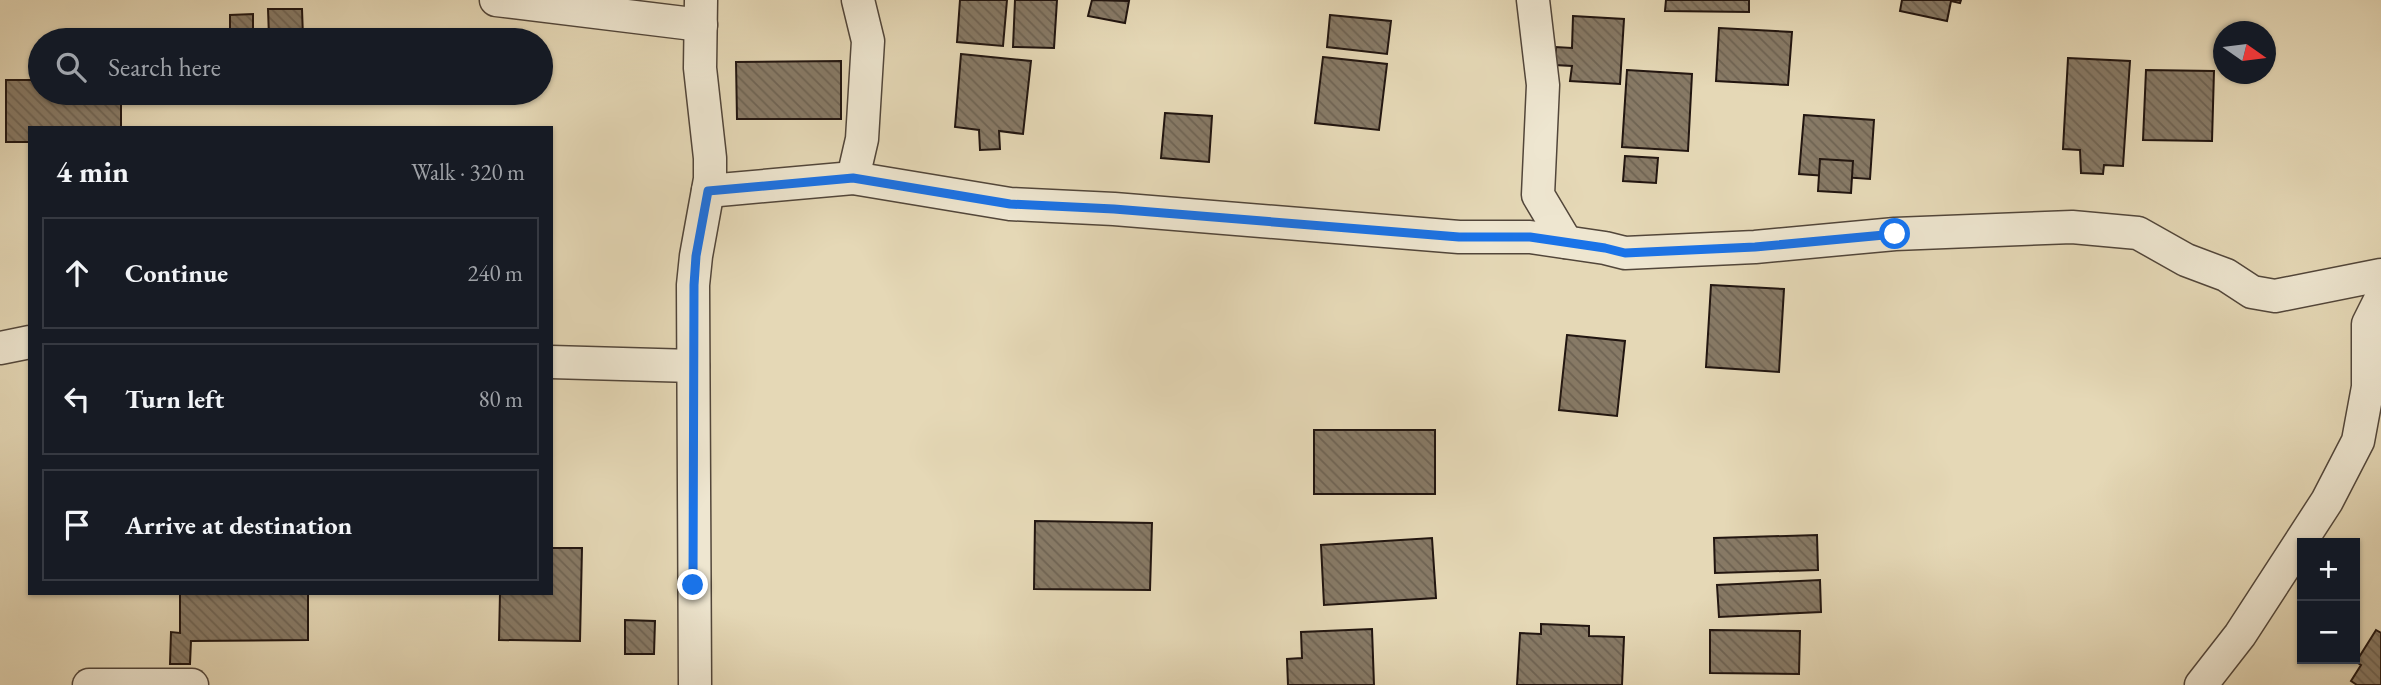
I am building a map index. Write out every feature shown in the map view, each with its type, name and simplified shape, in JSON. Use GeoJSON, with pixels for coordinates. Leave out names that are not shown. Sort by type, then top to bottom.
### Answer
{"type":"FeatureCollection","features":[{"type":"Feature","properties":{"kind":"street"},"geometry":{"type":"LineString","coordinates":[[496,0],[701,12],[700,68],[710,158],[708,191],[696,256],[687,683]]}},
{"type":"Feature","properties":{"kind":"street"},"geometry":{"type":"LineString","coordinates":[[853,178],[862,139],[868,41],[858,0]]}},
{"type":"Feature","properties":{"kind":"street"},"geometry":{"type":"LineString","coordinates":[[1533,0],[1543,85],[1538,195],[1566,242]]}},
{"type":"Feature","properties":{"kind":"street"},"geometry":{"type":"LineString","coordinates":[[708,191],[853,178],[1010,204],[1114,209],[1459,237],[1530,237],[1625,253],[1755,247],[1895,234],[2072,227],[2138,233],[2186,260],[2226,275],[2252,292],[2276,296],[2381,275]]}},
{"type":"Feature","properties":{"kind":"street"},"geometry":{"type":"LineString","coordinates":[[1498,237],[1538,195]]}},
{"type":"Feature","properties":{"kind":"street"},"geometry":{"type":"LineString","coordinates":[[2201,685],[2240,635],[2327,501],[2358,441],[2368,387],[2368,324],[2381,298]]}},
{"type":"Feature","properties":{"kind":"street"},"geometry":{"type":"LineString","coordinates":[[0,348],[28,342]]}},
{"type":"Feature","properties":{"kind":"street"},"geometry":{"type":"LineString","coordinates":[[553,362],[693,366]]}},
{"type":"Feature","properties":{"kind":"street"},"geometry":{"type":"LineString","coordinates":[[89,685],[192,685]]}},
{"type":"Feature","properties":{"kind":"building"},"geometry":{"type":"Polygon","coordinates":[[[960,0],[1007,0],[1003,46],[957,42],[960,0]]]}},
{"type":"Feature","properties":{"kind":"building"},"geometry":{"type":"Polygon","coordinates":[[[1015,0],[1057,0],[1054,48],[1013,47],[1015,0]]]}},
{"type":"Feature","properties":{"kind":"building"},"geometry":{"type":"Polygon","coordinates":[[[1092,0],[1129,1],[1125,23],[1088,16],[1092,0]]]}},
{"type":"Feature","properties":{"kind":"building"},"geometry":{"type":"Polygon","coordinates":[[[1666,0],[1749,0],[1749,12],[1665,11],[1666,0]]]}},
{"type":"Feature","properties":{"kind":"building"},"geometry":{"type":"Polygon","coordinates":[[[1902,0],[1961,0],[1960,3],[1951,1],[1947,21],[1900,11],[1902,0]]]}},
{"type":"Feature","properties":{"kind":"building"},"geometry":{"type":"Polygon","coordinates":[[[268,9],[302,9],[303,28],[269,28],[268,9]]]}},
{"type":"Feature","properties":{"kind":"building"},"geometry":{"type":"Polygon","coordinates":[[[253,14],[253,28],[230,28],[230,15],[253,14]]]}},
{"type":"Feature","properties":{"kind":"building"},"geometry":{"type":"Polygon","coordinates":[[[1330,15],[1391,21],[1387,54],[1327,47],[1330,15]]]}},
{"type":"Feature","properties":{"kind":"building"},"geometry":{"type":"Polygon","coordinates":[[[1573,16],[1624,19],[1620,84],[1570,81],[1572,66],[1555,65],[1556,47],[1572,48],[1573,16]]]}},
{"type":"Feature","properties":{"kind":"building"},"geometry":{"type":"Polygon","coordinates":[[[1719,28],[1792,32],[1788,85],[1716,81],[1719,28]]]}},
{"type":"Feature","properties":{"kind":"building"},"geometry":{"type":"Polygon","coordinates":[[[961,54],[1031,61],[1023,134],[999,131],[1000,149],[980,150],[979,130],[955,127],[961,54]]]}},
{"type":"Feature","properties":{"kind":"building"},"geometry":{"type":"Polygon","coordinates":[[[1323,57],[1387,64],[1379,130],[1315,123],[1323,57]]]}},
{"type":"Feature","properties":{"kind":"building"},"geometry":{"type":"Polygon","coordinates":[[[2068,58],[2130,61],[2123,166],[2104,165],[2103,174],[2081,173],[2080,150],[2063,149],[2068,58]]]}},
{"type":"Feature","properties":{"kind":"building"},"geometry":{"type":"Polygon","coordinates":[[[841,61],[841,119],[737,119],[736,62],[841,61]]]}},
{"type":"Feature","properties":{"kind":"building"},"geometry":{"type":"Polygon","coordinates":[[[1627,70],[1692,74],[1688,151],[1622,147],[1627,70]]]}},
{"type":"Feature","properties":{"kind":"building"},"geometry":{"type":"Polygon","coordinates":[[[2146,70],[2213,71],[2212,141],[2143,140],[2146,70]]]}},
{"type":"Feature","properties":{"kind":"building"},"geometry":{"type":"Polygon","coordinates":[[[6,80],[28,80],[28,105],[121,105],[121,126],[28,126],[28,142],[6,142],[6,80]]]}},
{"type":"Feature","properties":{"kind":"building"},"geometry":{"type":"Polygon","coordinates":[[[1165,113],[1212,116],[1209,162],[1161,158],[1165,113]]]}},
{"type":"Feature","properties":{"kind":"building"},"geometry":{"type":"Polygon","coordinates":[[[1804,115],[1874,120],[1870,179],[1799,174],[1804,115]]]}},
{"type":"Feature","properties":{"kind":"building"},"geometry":{"type":"Polygon","coordinates":[[[1625,156],[1658,158],[1656,183],[1623,181],[1625,156]]]}},
{"type":"Feature","properties":{"kind":"building"},"geometry":{"type":"Polygon","coordinates":[[[1820,159],[1853,161],[1851,193],[1818,191],[1820,159]]]}},
{"type":"Feature","properties":{"kind":"building"},"geometry":{"type":"Polygon","coordinates":[[[1711,285],[1784,289],[1779,372],[1706,367],[1711,285]]]}},
{"type":"Feature","properties":{"kind":"building"},"geometry":{"type":"Polygon","coordinates":[[[1567,335],[1625,341],[1617,416],[1559,410],[1567,335]]]}},
{"type":"Feature","properties":{"kind":"building"},"geometry":{"type":"Polygon","coordinates":[[[1314,430],[1435,430],[1435,494],[1314,494],[1314,430]]]}},
{"type":"Feature","properties":{"kind":"building"},"geometry":{"type":"Polygon","coordinates":[[[1035,521],[1152,523],[1150,590],[1034,589],[1035,521]]]}},
{"type":"Feature","properties":{"kind":"building"},"geometry":{"type":"Polygon","coordinates":[[[1817,535],[1818,570],[1715,573],[1714,538],[1817,535]]]}},
{"type":"Feature","properties":{"kind":"building"},"geometry":{"type":"Polygon","coordinates":[[[1432,538],[1436,598],[1324,605],[1321,545],[1432,538]]]}},
{"type":"Feature","properties":{"kind":"building"},"geometry":{"type":"Polygon","coordinates":[[[553,548],[582,548],[580,641],[499,640],[500,595],[553,595],[553,548]]]}},
{"type":"Feature","properties":{"kind":"building"},"geometry":{"type":"Polygon","coordinates":[[[1820,580],[1821,612],[1719,617],[1717,585],[1820,580]]]}},
{"type":"Feature","properties":{"kind":"building"},"geometry":{"type":"Polygon","coordinates":[[[180,595],[308,595],[308,640],[191,641],[190,664],[170,664],[171,632],[180,633],[180,595]]]}},
{"type":"Feature","properties":{"kind":"building"},"geometry":{"type":"Polygon","coordinates":[[[625,620],[655,621],[654,654],[625,654],[625,620]]]}},
{"type":"Feature","properties":{"kind":"building"},"geometry":{"type":"Polygon","coordinates":[[[1541,624],[1589,626],[1589,636],[1624,637],[1622,685],[1517,685],[1520,633],[1541,634],[1541,624]]]}},
{"type":"Feature","properties":{"kind":"building"},"geometry":{"type":"Polygon","coordinates":[[[1372,629],[1374,685],[1288,685],[1287,659],[1302,658],[1301,632],[1372,629]]]}},
{"type":"Feature","properties":{"kind":"building"},"geometry":{"type":"Polygon","coordinates":[[[1710,630],[1800,631],[1799,674],[1710,673],[1710,630]]]}},
{"type":"Feature","properties":{"kind":"building"},"geometry":{"type":"Polygon","coordinates":[[[2376,630],[2381,633],[2381,685],[2357,685],[2351,681],[2361,665],[2360,656],[2376,630]]]}},
{"type":"Feature","properties":{"kind":"route"},"geometry":{"type":"LineString","coordinates":[[693,585],[694,285],[696,256],[708,191],[853,178],[1010,204],[1114,209],[1459,237],[1530,237],[1625,253],[1755,247],[1895,234]]}}]}
